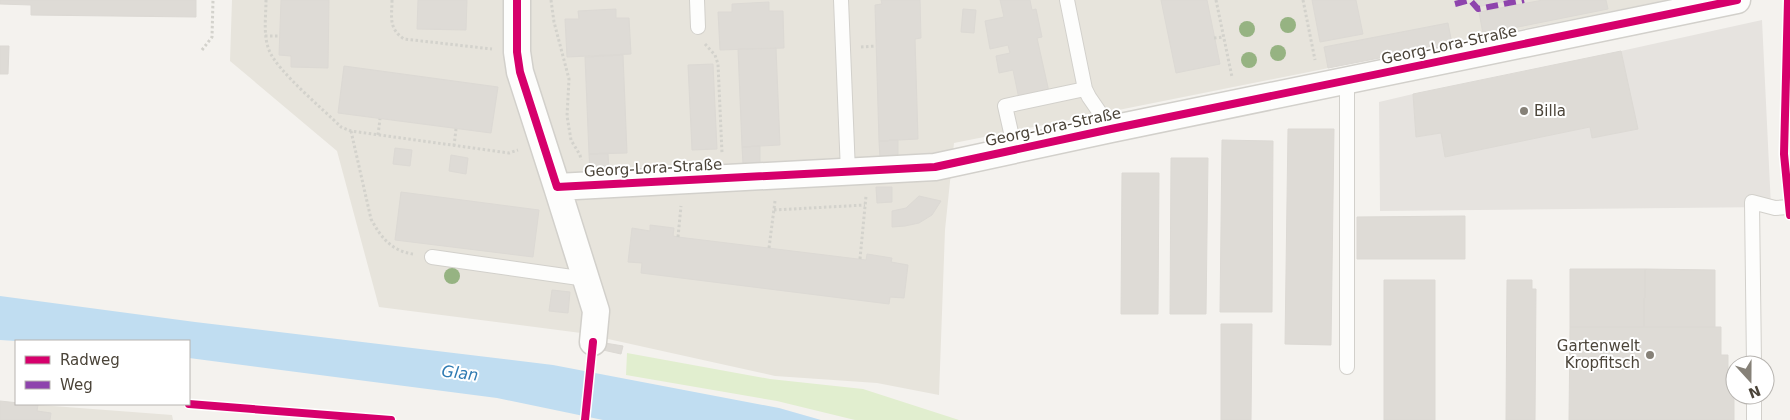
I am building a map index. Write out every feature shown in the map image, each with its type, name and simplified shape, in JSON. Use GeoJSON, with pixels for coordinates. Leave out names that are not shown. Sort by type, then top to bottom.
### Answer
{"type":"FeatureCollection","features":[{"type":"Feature","properties":{"kind":"street"},"geometry":{"type":"LineString","coordinates":[[517,0],[517,52],[520,72],[542,140],[570,187],[586,279],[596,311],[593,342]]}},
{"type":"Feature","properties":{"kind":"street","name":"Georg-Lora-Straße"},"geometry":{"type":"LineString","coordinates":[[570,187],[935,167],[1111,128],[1737,0]]}},
{"type":"Feature","properties":{"kind":"lane"},"geometry":{"type":"LineString","coordinates":[[697,0],[698,27]]}},
{"type":"Feature","properties":{"kind":"lane"},"geometry":{"type":"LineString","coordinates":[[841,0],[858,171]]}},
{"type":"Feature","properties":{"kind":"lane"},"geometry":{"type":"LineString","coordinates":[[1068,0],[1085,89],[1111,128]]}},
{"type":"Feature","properties":{"kind":"lane"},"geometry":{"type":"LineString","coordinates":[[1347,80],[1347,367]]}},
{"type":"Feature","properties":{"kind":"lane"},"geometry":{"type":"LineString","coordinates":[[1015,150],[1005,106],[1085,89]]}},
{"type":"Feature","properties":{"kind":"lane"},"geometry":{"type":"LineString","coordinates":[[1754,355],[1752,202],[1776,208],[1790,207]]}},
{"type":"Feature","properties":{"kind":"lane"},"geometry":{"type":"LineString","coordinates":[[432,257],[586,279]]}},
{"type":"Feature","properties":{"kind":"lane"},"geometry":{"type":"LineString","coordinates":[[1754,405],[1754,420]]}},
{"type":"Feature","properties":{"kind":"path"},"geometry":{"type":"LineString","coordinates":[[202,50],[212,37],[213,0]]}},
{"type":"Feature","properties":{"kind":"path"},"geometry":{"type":"LineString","coordinates":[[266,0],[266,36],[269,50],[276,64],[341,127],[351,131],[509,153],[542,140]]}},
{"type":"Feature","properties":{"kind":"path"},"geometry":{"type":"LineString","coordinates":[[392,0],[392,26],[404,40],[517,52]]}},
{"type":"Feature","properties":{"kind":"path"},"geometry":{"type":"LineString","coordinates":[[551,0],[554,22],[569,79],[567,116],[572,140],[580,155],[570,187]]}},
{"type":"Feature","properties":{"kind":"path"},"geometry":{"type":"LineString","coordinates":[[1216,0],[1237,103]]}},
{"type":"Feature","properties":{"kind":"path"},"geometry":{"type":"LineString","coordinates":[[1308,0],[1303,0],[1320,86]]}},
{"type":"Feature","properties":{"kind":"path"},"geometry":{"type":"LineString","coordinates":[[698,27],[701,38],[715,55],[718,64],[723,179]]}},
{"type":"Feature","properties":{"kind":"path"},"geometry":{"type":"LineString","coordinates":[[266,36],[280,36]]}},
{"type":"Feature","properties":{"kind":"path"},"geometry":{"type":"LineString","coordinates":[[1214,38],[1223,37]]}},
{"type":"Feature","properties":{"kind":"path"},"geometry":{"type":"LineString","coordinates":[[378,135],[380,118]]}},
{"type":"Feature","properties":{"kind":"path"},"geometry":{"type":"LineString","coordinates":[[454,146],[456,129]]}},
{"type":"Feature","properties":{"kind":"path"},"geometry":{"type":"LineString","coordinates":[[351,131],[372,219],[377,230],[384,240],[398,250],[432,257]]}},
{"type":"Feature","properties":{"kind":"path"},"geometry":{"type":"LineString","coordinates":[[858,171],[865,206],[860,259]]}},
{"type":"Feature","properties":{"kind":"path"},"geometry":{"type":"LineString","coordinates":[[766,199],[775,199],[769,248]]}},
{"type":"Feature","properties":{"kind":"path"},"geometry":{"type":"LineString","coordinates":[[672,203],[682,203]]}},
{"type":"Feature","properties":{"kind":"path"},"geometry":{"type":"LineString","coordinates":[[774,210],[865,206]]}},
{"type":"Feature","properties":{"kind":"shaded area"},"geometry":{"type":"Polygon","coordinates":[[[232,0],[1668,0],[954,143],[945,230],[939,395],[877,383],[775,376],[581,333],[379,307],[337,151],[230,61],[232,0]]]}},
{"type":"Feature","properties":{"kind":"shaded area"},"geometry":{"type":"Polygon","coordinates":[[[1762,20],[1771,207],[1380,211],[1379,102],[1413,94],[1417,137],[1441,133],[1445,157],[1590,127],[1592,138],[1637,129],[1621,51],[1762,20]]]}},
{"type":"Feature","properties":{"kind":"shaded area"},"geometry":{"type":"Polygon","coordinates":[[[0,402],[15,403],[15,405],[40,405],[172,415],[173,420],[0,420],[0,402]]]}},
{"type":"Feature","properties":{"kind":"green space"},"geometry":{"type":"Polygon","coordinates":[[[627,353],[770,379],[863,389],[959,420],[855,420],[777,401],[626,375],[627,353]]]}},
{"type":"Feature","properties":{"kind":"water","name":"Glan"},"geometry":{"type":"Polygon","coordinates":[[[0,296],[195,322],[553,365],[779,408],[821,420],[603,420],[497,398],[190,358],[190,340],[0,340],[0,296]]]}},
{"type":"Feature","properties":{"kind":"building"},"geometry":{"type":"Polygon","coordinates":[[[0,0],[196,0],[196,17],[31,15],[31,5],[0,4],[0,0]]]}},
{"type":"Feature","properties":{"kind":"building"},"geometry":{"type":"Polygon","coordinates":[[[281,0],[329,0],[328,68],[291,67],[291,56],[279,55],[281,0]]]}},
{"type":"Feature","properties":{"kind":"building"},"geometry":{"type":"Polygon","coordinates":[[[418,0],[467,0],[466,30],[417,29],[418,0]]]}},
{"type":"Feature","properties":{"kind":"building"},"geometry":{"type":"Polygon","coordinates":[[[881,0],[920,0],[921,38],[915,39],[918,139],[879,141],[875,5],[882,4],[881,0]]]}},
{"type":"Feature","properties":{"kind":"building"},"geometry":{"type":"Polygon","coordinates":[[[1000,0],[1030,0],[1032,10],[1036,9],[1042,37],[1037,38],[1049,92],[1019,99],[1013,70],[999,73],[996,56],[1010,53],[1008,45],[990,49],[985,21],[1004,17],[1000,0]]]}},
{"type":"Feature","properties":{"kind":"building"},"geometry":{"type":"Polygon","coordinates":[[[1161,0],[1207,0],[1220,64],[1176,73],[1161,0]]]}},
{"type":"Feature","properties":{"kind":"building"},"geometry":{"type":"Polygon","coordinates":[[[1312,0],[1356,0],[1363,34],[1320,42],[1312,0]]]}},
{"type":"Feature","properties":{"kind":"building"},"geometry":{"type":"Polygon","coordinates":[[[1476,0],[1512,0],[1477,7],[1476,0]]]}},
{"type":"Feature","properties":{"kind":"building"},"geometry":{"type":"Polygon","coordinates":[[[1543,0],[1606,0],[1608,9],[1483,34],[1479,12],[1543,0]]]}},
{"type":"Feature","properties":{"kind":"building"},"geometry":{"type":"Polygon","coordinates":[[[769,2],[769,11],[783,11],[784,48],[720,50],[718,12],[732,12],[732,4],[769,2]]]}},
{"type":"Feature","properties":{"kind":"building"},"geometry":{"type":"Polygon","coordinates":[[[616,9],[616,18],[629,18],[631,54],[567,57],[565,19],[579,19],[578,11],[616,9]]]}},
{"type":"Feature","properties":{"kind":"building"},"geometry":{"type":"Polygon","coordinates":[[[963,9],[976,10],[974,33],[961,32],[963,9]]]}},
{"type":"Feature","properties":{"kind":"building"},"geometry":{"type":"Polygon","coordinates":[[[1448,23],[1452,44],[1328,68],[1324,47],[1448,23]]]}},
{"type":"Feature","properties":{"kind":"building"},"geometry":{"type":"Polygon","coordinates":[[[0,46],[9,46],[8,74],[0,74],[0,46]]]}},
{"type":"Feature","properties":{"kind":"building"},"geometry":{"type":"Polygon","coordinates":[[[776,48],[780,145],[742,147],[738,49],[776,48]]]}},
{"type":"Feature","properties":{"kind":"building","name":"Billa"},"geometry":{"type":"Polygon","coordinates":[[[1621,51],[1638,129],[1592,138],[1590,127],[1445,157],[1441,133],[1416,137],[1413,94],[1621,51]]]}},
{"type":"Feature","properties":{"kind":"building"},"geometry":{"type":"Polygon","coordinates":[[[623,55],[627,153],[589,154],[585,57],[623,55]]]}},
{"type":"Feature","properties":{"kind":"building"},"geometry":{"type":"Polygon","coordinates":[[[713,64],[717,149],[692,150],[688,65],[713,64]]]}},
{"type":"Feature","properties":{"kind":"building"},"geometry":{"type":"Polygon","coordinates":[[[344,66],[498,87],[491,133],[338,113],[344,66]]]}},
{"type":"Feature","properties":{"kind":"building"},"geometry":{"type":"Polygon","coordinates":[[[1288,129],[1334,129],[1331,345],[1285,344],[1288,129]]]}},
{"type":"Feature","properties":{"kind":"building"},"geometry":{"type":"Polygon","coordinates":[[[898,140],[898,157],[880,158],[879,141],[898,140]]]}},
{"type":"Feature","properties":{"kind":"building"},"geometry":{"type":"Polygon","coordinates":[[[1222,140],[1273,141],[1272,312],[1220,312],[1222,140]]]}},
{"type":"Feature","properties":{"kind":"building"},"geometry":{"type":"Polygon","coordinates":[[[760,146],[760,163],[743,164],[742,147],[760,146]]]}},
{"type":"Feature","properties":{"kind":"building"},"geometry":{"type":"Polygon","coordinates":[[[395,148],[412,150],[410,166],[393,164],[395,148]]]}},
{"type":"Feature","properties":{"kind":"building"},"geometry":{"type":"Polygon","coordinates":[[[608,153],[609,170],[590,171],[589,154],[608,153]]]}},
{"type":"Feature","properties":{"kind":"building"},"geometry":{"type":"Polygon","coordinates":[[[451,155],[468,158],[466,174],[449,171],[451,155]]]}},
{"type":"Feature","properties":{"kind":"building"},"geometry":{"type":"Polygon","coordinates":[[[1171,158],[1208,158],[1206,314],[1170,314],[1171,158]]]}},
{"type":"Feature","properties":{"kind":"building"},"geometry":{"type":"Polygon","coordinates":[[[1122,173],[1159,173],[1158,314],[1121,314],[1122,173]]]}},
{"type":"Feature","properties":{"kind":"building"},"geometry":{"type":"Polygon","coordinates":[[[876,187],[892,187],[892,202],[877,203],[876,187]]]}},
{"type":"Feature","properties":{"kind":"building"},"geometry":{"type":"Polygon","coordinates":[[[401,192],[539,210],[533,257],[395,240],[401,192]]]}},
{"type":"Feature","properties":{"kind":"building"},"geometry":{"type":"Polygon","coordinates":[[[919,196],[941,201],[932,215],[919,223],[892,227],[892,211],[906,208],[919,196]]]}},
{"type":"Feature","properties":{"kind":"building"},"geometry":{"type":"Polygon","coordinates":[[[1465,216],[1465,259],[1357,259],[1357,217],[1465,216]]]}},
{"type":"Feature","properties":{"kind":"building"},"geometry":{"type":"Polygon","coordinates":[[[650,225],[674,228],[673,236],[678,237],[866,260],[867,254],[892,258],[891,262],[908,265],[904,298],[890,297],[889,304],[641,273],[642,263],[628,262],[632,228],[650,231],[650,225]]]}},
{"type":"Feature","properties":{"kind":"building"},"geometry":{"type":"Polygon","coordinates":[[[1570,269],[1645,269],[1644,327],[1570,327],[1570,269]]]}},
{"type":"Feature","properties":{"kind":"building"},"geometry":{"type":"Polygon","coordinates":[[[1645,269],[1715,270],[1715,327],[1644,327],[1645,269]]]}},
{"type":"Feature","properties":{"kind":"building"},"geometry":{"type":"Polygon","coordinates":[[[1384,280],[1435,280],[1435,420],[1384,420],[1384,280]]]}},
{"type":"Feature","properties":{"kind":"building"},"geometry":{"type":"Polygon","coordinates":[[[1507,280],[1532,280],[1532,289],[1536,289],[1535,420],[1506,420],[1507,280]]]}},
{"type":"Feature","properties":{"kind":"building"},"geometry":{"type":"Polygon","coordinates":[[[552,290],[570,292],[568,313],[549,311],[552,290]]]}},
{"type":"Feature","properties":{"kind":"building"},"geometry":{"type":"Polygon","coordinates":[[[1221,324],[1252,324],[1251,420],[1221,420],[1221,324]]]}},
{"type":"Feature","properties":{"kind":"building"},"geometry":{"type":"Polygon","coordinates":[[[1570,327],[1721,327],[1721,355],[1725,355],[1725,405],[1734,405],[1734,420],[1569,420],[1570,327]]]}},
{"type":"Feature","properties":{"kind":"building"},"geometry":{"type":"Polygon","coordinates":[[[605,343],[623,346],[621,354],[603,350],[605,343]]]}},
{"type":"Feature","properties":{"kind":"building"},"geometry":{"type":"Polygon","coordinates":[[[0,401],[15,403],[15,405],[38,405],[37,411],[51,413],[50,420],[0,420],[0,401]]]}},
{"type":"Feature","properties":{"kind":"marked path"},"geometry":{"type":"LineString","coordinates":[[1455,4],[1470,0],[1478,9],[1524,0]]}},
{"type":"Feature","properties":{"kind":"cycle path"},"geometry":{"type":"LineString","coordinates":[[517,0],[517,52],[520,72],[557,187],[935,167],[1737,0]]}},
{"type":"Feature","properties":{"kind":"cycle path"},"geometry":{"type":"LineString","coordinates":[[1788,0],[1784,154],[1790,215]]}},
{"type":"Feature","properties":{"kind":"cycle path"},"geometry":{"type":"LineString","coordinates":[[585,420],[593,342]]}},
{"type":"Feature","properties":{"kind":"cycle path"},"geometry":{"type":"LineString","coordinates":[[190,404],[391,420]]}},
{"type":"Feature","properties":{"kind":"place","name":"Billa"},"geometry":{"type":"Point","coordinates":[1524,111]}},
{"type":"Feature","properties":{"kind":"place","name":"Gartenwelt Kropfitsch"},"geometry":{"type":"Point","coordinates":[1650,355]}}]}
